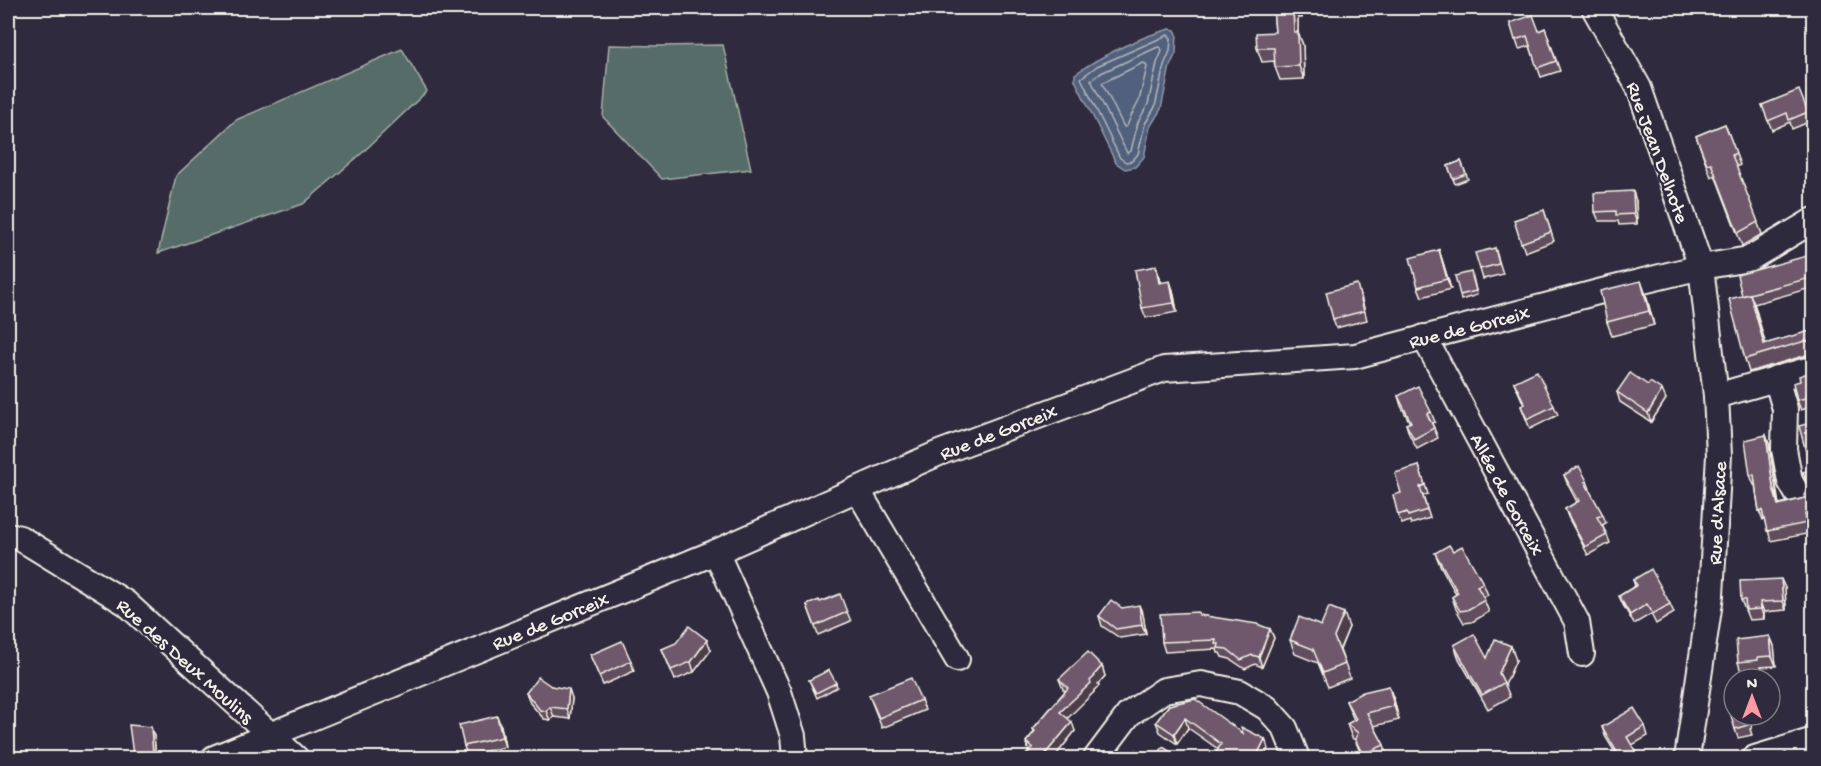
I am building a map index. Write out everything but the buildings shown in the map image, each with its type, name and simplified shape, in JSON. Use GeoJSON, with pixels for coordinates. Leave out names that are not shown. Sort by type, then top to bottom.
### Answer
{"type":"FeatureCollection","features":[{"type":"Feature","properties":{"kind":"street","name":"Rue Jean Delhote"},"geometry":{"type":"LineString","coordinates":[[1594,8],[1639,88],[1701,267]]}},
{"type":"Feature","properties":{"kind":"street","name":"Rue de Gorceix"},"geometry":{"type":"LineString","coordinates":[[214,759],[716,552],[939,453],[1164,369],[1355,356],[1701,267],[1749,259],[1814,220]]}},
{"type":"Feature","properties":{"kind":"street","name":"Rue d'Alsace"},"geometry":{"type":"LineString","coordinates":[[1687,759],[1711,595],[1719,455],[1716,396],[1701,267]]}},
{"type":"Feature","properties":{"kind":"street","name":"Allée de Gorceix"},"geometry":{"type":"LineString","coordinates":[[1424,337],[1577,622],[1582,654]]}},
{"type":"Feature","properties":{"kind":"street"},"geometry":{"type":"LineString","coordinates":[[1716,396],[1814,368]]}},
{"type":"Feature","properties":{"kind":"street"},"geometry":{"type":"LineString","coordinates":[[1776,378],[1785,409],[1784,449],[1790,481],[1798,495]]}},
{"type":"Feature","properties":{"kind":"street"},"geometry":{"type":"LineString","coordinates":[[857,489],[957,659]]}},
{"type":"Feature","properties":{"kind":"street","name":"Rue des Deux Moulins"},"geometry":{"type":"LineString","coordinates":[[8,534],[20,538],[126,603],[296,759]]}},
{"type":"Feature","properties":{"kind":"street"},"geometry":{"type":"LineString","coordinates":[[716,552],[779,692],[793,736],[795,759]]}},
{"type":"Feature","properties":{"kind":"street"},"geometry":{"type":"LineString","coordinates":[[1096,759],[1129,714],[1164,690],[1201,684],[1240,692],[1267,708],[1285,728],[1297,759]]}},
{"type":"Feature","properties":{"kind":"street"},"geometry":{"type":"LineString","coordinates":[[1755,759],[1814,740]]}},
{"type":"Feature","properties":{"kind":"green space"},"geometry":{"type":"Polygon","coordinates":[[[609,45],[723,45],[751,169],[662,179],[603,117],[609,45]]]}},
{"type":"Feature","properties":{"kind":"green space"},"geometry":{"type":"Polygon","coordinates":[[[402,49],[427,91],[361,154],[303,204],[158,253],[176,176],[236,120],[402,49]]]}},
{"type":"Feature","properties":{"kind":"water"},"geometry":{"type":"Polygon","coordinates":[[[1170,29],[1175,30],[1177,34],[1176,53],[1170,66],[1161,109],[1150,127],[1144,157],[1135,167],[1125,169],[1116,163],[1075,80],[1075,74],[1096,60],[1121,48],[1170,29]]]}}]}
